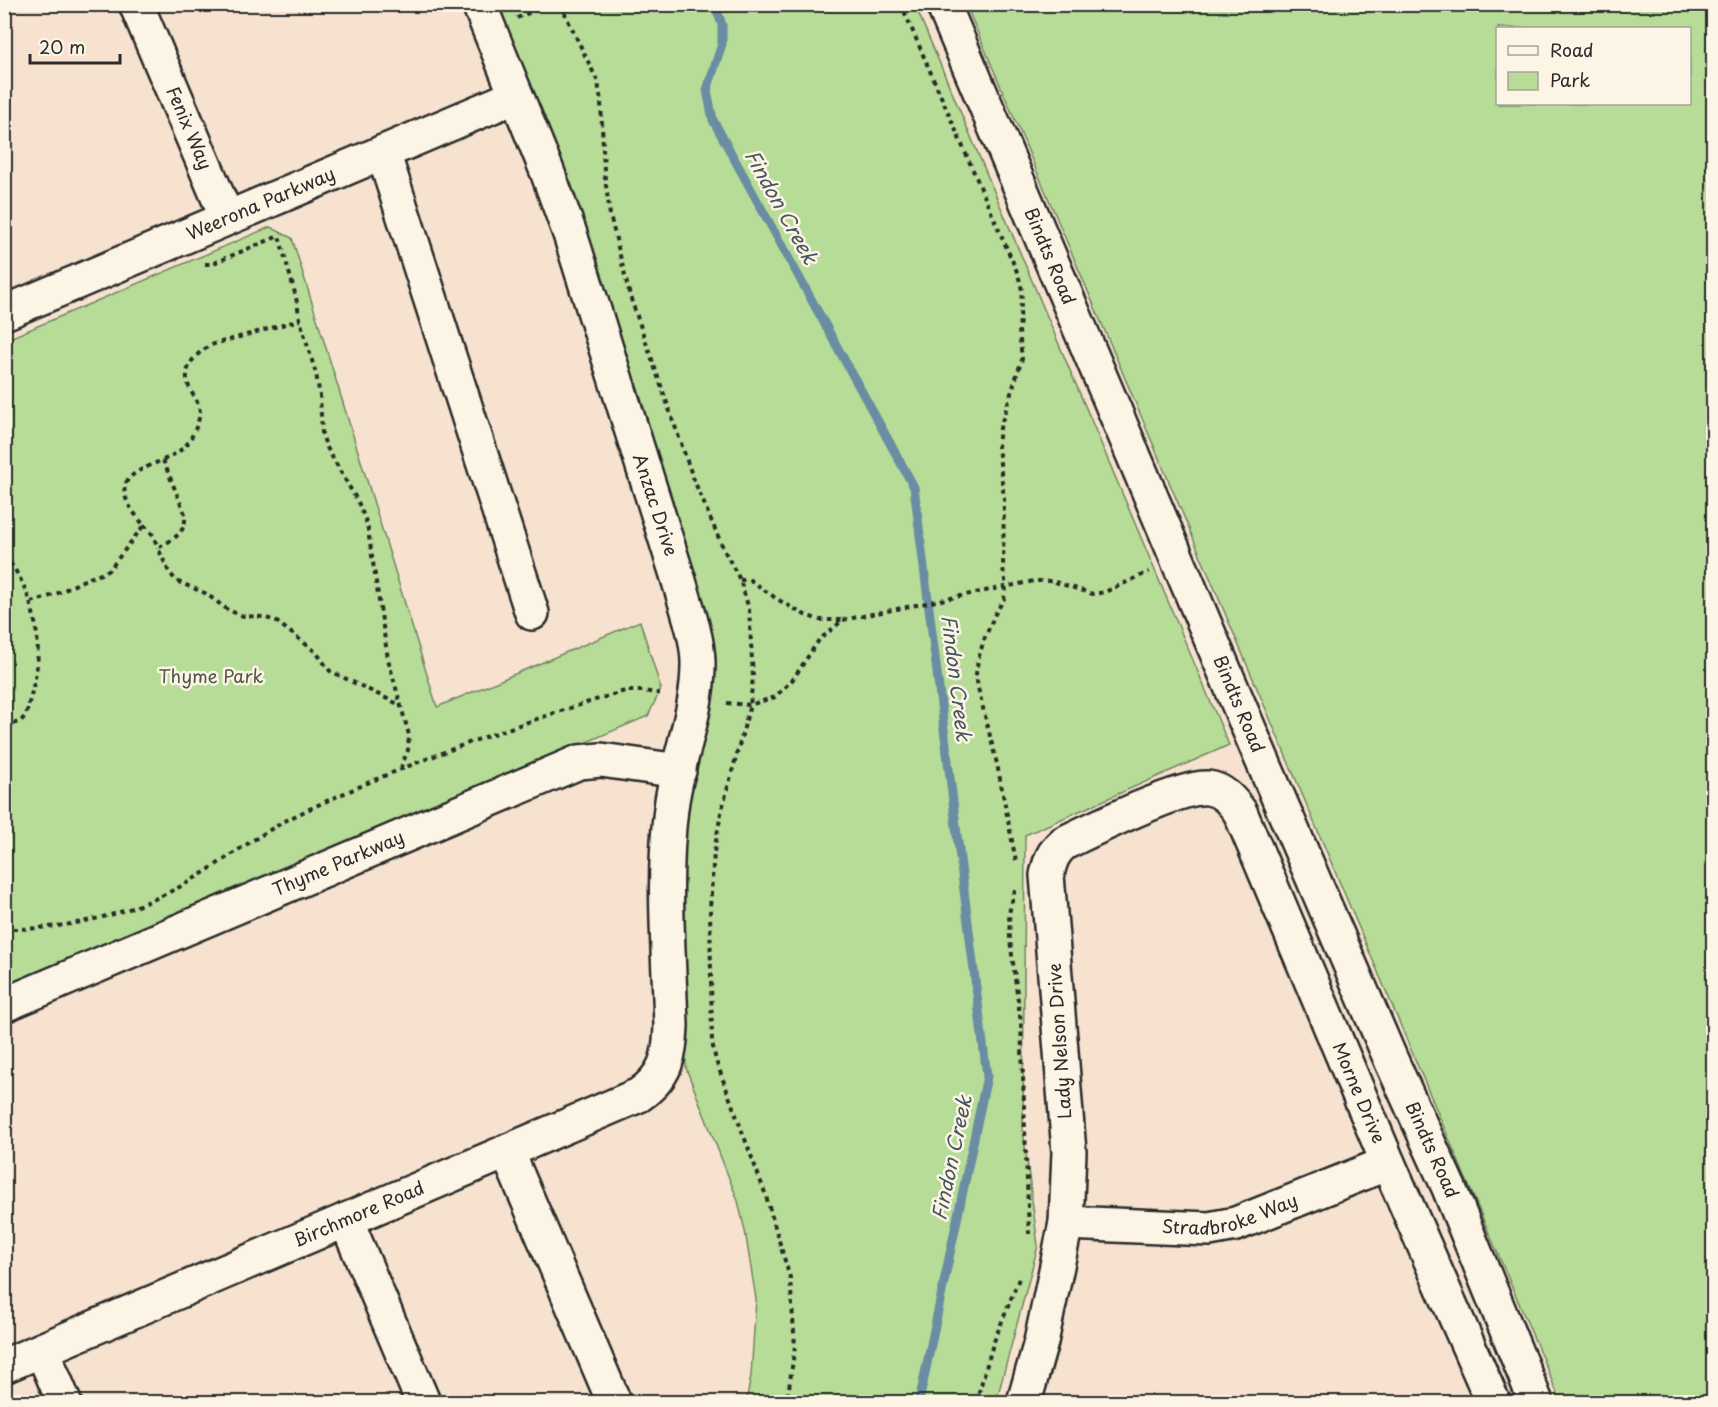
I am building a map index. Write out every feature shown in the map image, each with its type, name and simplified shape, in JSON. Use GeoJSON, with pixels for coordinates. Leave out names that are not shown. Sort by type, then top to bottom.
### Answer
{"type":"FeatureCollection","features":[{"type":"Feature","properties":{"kind":"street","name":"Fenix Way"},"geometry":{"type":"LineString","coordinates":[[136,4],[227,218]]}},
{"type":"Feature","properties":{"kind":"street","name":"Anzac Drive"},"geometry":{"type":"LineString","coordinates":[[478,4],[547,171],[573,244],[691,622],[698,660],[695,699],[671,806],[666,861],[671,1026]]}},
{"type":"Feature","properties":{"kind":"street","name":"Bindts Road"},"geometry":{"type":"LineString","coordinates":[[943,4],[1177,559],[1449,1188],[1536,1402]]}},
{"type":"Feature","properties":{"kind":"street","name":"Weerona Parkway"},"geometry":{"type":"LineString","coordinates":[[4,313],[516,96]]}},
{"type":"Feature","properties":{"kind":"street"},"geometry":{"type":"LineString","coordinates":[[384,152],[532,613]]}},
{"type":"Feature","properties":{"kind":"street","name":"Thyme Parkway"},"geometry":{"type":"LineString","coordinates":[[4,1005],[579,762],[601,760],[679,771]]}},
{"type":"Feature","properties":{"kind":"street","name":"Lady Nelson Drive"},"geometry":{"type":"LineString","coordinates":[[1024,1402],[1041,1342],[1066,1223],[1069,1152],[1047,875],[1049,863],[1058,848],[1078,836],[1183,791],[1194,788],[1215,790]]}},
{"type":"Feature","properties":{"kind":"street","name":"Morne Drive"},"geometry":{"type":"LineString","coordinates":[[1215,790],[1226,795],[1240,812],[1492,1402]]}},
{"type":"Feature","properties":{"kind":"street","name":"Birchmore Road"},"geometry":{"type":"LineString","coordinates":[[4,1366],[639,1095],[650,1087],[666,1064],[670,1050],[671,1026]]}},
{"type":"Feature","properties":{"kind":"street"},"geometry":{"type":"LineString","coordinates":[[507,1151],[615,1402]]}},
{"type":"Feature","properties":{"kind":"street","name":"Stradbroke Way"},"geometry":{"type":"LineString","coordinates":[[1066,1223],[1209,1229],[1236,1224],[1388,1163]]}},
{"type":"Feature","properties":{"kind":"street"},"geometry":{"type":"LineString","coordinates":[[346,1220],[423,1402]]}},
{"type":"Feature","properties":{"kind":"street"},"geometry":{"type":"LineString","coordinates":[[42,1350],[64,1402]]}},
{"type":"Feature","properties":{"kind":"path"},"geometry":{"type":"LineString","coordinates":[[900,4],[1018,274],[1022,290],[1019,331],[1022,359],[1000,428],[998,446],[1004,499],[1003,568],[1006,586],[1004,599],[984,639],[976,674],[1017,864]]}},
{"type":"Feature","properties":{"kind":"path"},"geometry":{"type":"LineString","coordinates":[[190,234],[201,262],[206,265],[279,236],[316,374],[320,396],[321,434],[358,502],[373,547],[384,636],[409,735],[408,750],[401,768]]}},
{"type":"Feature","properties":{"kind":"path"},"geometry":{"type":"LineString","coordinates":[[300,320],[214,344],[200,351],[193,358],[188,370],[188,384],[200,408],[190,441],[183,449],[139,469],[131,477],[125,487],[129,509],[153,535],[168,570],[176,581],[206,593],[235,613],[243,616],[264,617],[277,622],[316,652],[330,671],[400,705]]}},
{"type":"Feature","properties":{"kind":"path"},"geometry":{"type":"LineString","coordinates":[[158,548],[179,535],[186,523],[185,514],[163,460]]}},
{"type":"Feature","properties":{"kind":"path"},"geometry":{"type":"LineString","coordinates":[[31,602],[55,596],[110,569],[144,525]]}},
{"type":"Feature","properties":{"kind":"path"},"geometry":{"type":"LineString","coordinates":[[4,556],[21,579],[31,602],[37,663],[26,716],[21,721],[4,727]]}},
{"type":"Feature","properties":{"kind":"path"},"geometry":{"type":"LineString","coordinates":[[740,580],[750,580],[805,615],[820,620],[843,620],[1034,581],[1052,581],[1093,594],[1105,592],[1177,559]]}},
{"type":"Feature","properties":{"kind":"path"},"geometry":{"type":"LineString","coordinates":[[4,929],[64,926],[129,909],[184,884],[260,836],[301,814],[401,768],[476,740],[625,691],[643,691],[750,705],[775,697],[793,679],[819,640],[843,620]]}},
{"type":"Feature","properties":{"kind":"path"},"geometry":{"type":"LineString","coordinates":[[1016,886],[1009,914],[1010,940],[1021,1023],[1030,1241]]}},
{"type":"Feature","properties":{"kind":"path"},"geometry":{"type":"LineString","coordinates":[[976,1402],[993,1344],[1022,1270]]}},
{"type":"Feature","properties":{"kind":"green space"},"geometry":{"type":"Polygon","coordinates":[[[490,5],[915,5],[1229,745],[1025,835],[1023,1130],[1038,1246],[996,1402],[746,1402],[751,1376],[756,1299],[745,1231],[738,1201],[686,1068],[680,877],[689,792],[712,695],[714,665],[711,632],[634,401],[490,5]]]}},
{"type":"Feature","properties":{"kind":"green space"},"geometry":{"type":"Polygon","coordinates":[[[966,5],[1713,5],[1713,1402],[1561,1402],[966,5]]]}},
{"type":"Feature","properties":{"kind":"green space","name":"Thyme Park"},"geometry":{"type":"Polygon","coordinates":[[[270,227],[292,238],[437,707],[640,621],[661,689],[648,716],[5,989],[5,340],[270,227]]]}},
{"type":"Feature","properties":{"kind":"waterway","name":"Findon Creek"},"geometry":{"type":"LineString","coordinates":[[715,4],[722,25],[722,44],[707,90],[713,120],[914,487],[987,1076],[919,1402]]}}]}
